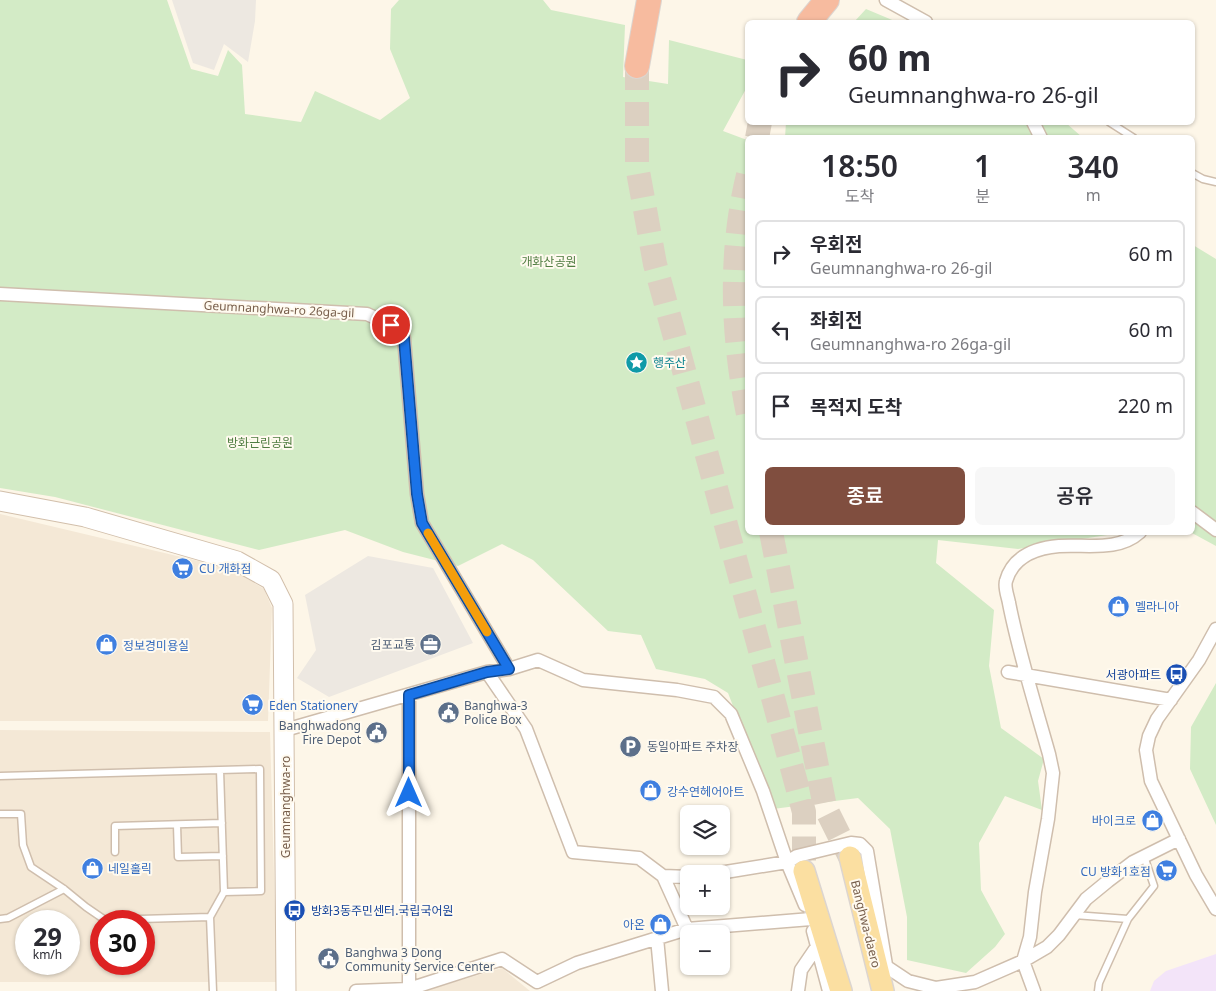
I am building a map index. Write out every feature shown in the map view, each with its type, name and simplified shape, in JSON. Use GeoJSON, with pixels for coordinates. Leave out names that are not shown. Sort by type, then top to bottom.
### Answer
{"type":"FeatureCollection","features":[{"type":"Feature","properties":{"kind":"highway"},"geometry":{"type":"LineString","coordinates":[[637,66],[649,0]]}},
{"type":"Feature","properties":{"kind":"highway"},"geometry":{"type":"LineString","coordinates":[[811,20],[827,0]]}},
{"type":"Feature","properties":{"kind":"main road","name":"Banghwa-daero"},"geometry":{"type":"LineString","coordinates":[[850,857],[883,991]]}},
{"type":"Feature","properties":{"kind":"main road"},"geometry":{"type":"LineString","coordinates":[[796,866],[841,991]]}},
{"type":"Feature","properties":{"kind":"street"},"geometry":{"type":"LineString","coordinates":[[886,0],[922,20]]}},
{"type":"Feature","properties":{"kind":"street","name":"Geumnanghwa-ro 26ga-gil"},"geometry":{"type":"LineString","coordinates":[[0,294],[367,314],[391,325],[404,338],[416,485],[422,523],[509,669]]}},
{"type":"Feature","properties":{"kind":"street","name":"Geumnanghwa-ro"},"geometry":{"type":"LineString","coordinates":[[0,502],[94,519],[237,561],[271,580],[283,604],[286,991]]}},
{"type":"Feature","properties":{"kind":"street"},"geometry":{"type":"LineString","coordinates":[[1195,514],[1216,530]]}},
{"type":"Feature","properties":{"kind":"street"},"geometry":{"type":"LineString","coordinates":[[1034,991],[1023,961],[1030,938],[1053,774],[1050,754],[1013,626],[1005,582],[1014,564],[1025,554],[1058,546],[1093,546],[1121,543],[1135,535]]}},
{"type":"Feature","properties":{"kind":"street"},"geometry":{"type":"LineString","coordinates":[[1216,629],[1199,660],[1157,719],[1149,736],[1146,750],[1150,781],[1196,875],[1216,909]]}},
{"type":"Feature","properties":{"kind":"street"},"geometry":{"type":"LineString","coordinates":[[285,730],[487,672],[509,669],[538,660],[583,680],[677,690],[714,697],[731,714],[763,791],[772,819],[796,866],[811,919],[816,948],[829,991]]}},
{"type":"Feature","properties":{"kind":"street"},"geometry":{"type":"LineString","coordinates":[[487,672],[526,729],[573,852],[639,858],[663,876],[685,925]]}},
{"type":"Feature","properties":{"kind":"street"},"geometry":{"type":"LineString","coordinates":[[1008,672],[1171,700]]}},
{"type":"Feature","properties":{"kind":"street"},"geometry":{"type":"LineString","coordinates":[[409,695],[409,990]]}},
{"type":"Feature","properties":{"kind":"street"},"geometry":{"type":"LineString","coordinates":[[887,967],[908,981],[936,988],[975,982],[1007,966],[1023,961],[1047,947],[1059,935],[1086,899],[1133,862],[1179,839]]}},
{"type":"Feature","properties":{"kind":"street"},"geometry":{"type":"LineString","coordinates":[[796,866],[797,856],[851,843],[860,844],[867,851],[887,967],[893,991]]}},
{"type":"Feature","properties":{"kind":"street"},"geometry":{"type":"LineString","coordinates":[[730,872],[796,866]]}},
{"type":"Feature","properties":{"kind":"street"},"geometry":{"type":"LineString","coordinates":[[663,876],[680,877]]}},
{"type":"Feature","properties":{"kind":"street"},"geometry":{"type":"LineString","coordinates":[[730,926],[811,919]]}},
{"type":"Feature","properties":{"kind":"street"},"geometry":{"type":"LineString","coordinates":[[356,991],[409,990],[502,959],[538,986],[577,963],[680,931]]}},
{"type":"Feature","properties":{"kind":"street"},"geometry":{"type":"LineString","coordinates":[[657,938],[662,991]]}},
{"type":"Feature","properties":{"kind":"street"},"geometry":{"type":"LineString","coordinates":[[798,991],[801,970],[816,948]]}},
{"type":"Feature","properties":{"kind":"lane"},"geometry":{"type":"LineString","coordinates":[[1114,125],[1129,135]]}},
{"type":"Feature","properties":{"kind":"lane"},"geometry":{"type":"LineString","coordinates":[[1195,175],[1216,182]]}},
{"type":"Feature","properties":{"kind":"lane"},"geometry":{"type":"LineString","coordinates":[[0,776],[260,769],[261,891],[224,892]]}},
{"type":"Feature","properties":{"kind":"lane"},"geometry":{"type":"LineString","coordinates":[[213,991],[210,917],[224,892],[220,770]]}},
{"type":"Feature","properties":{"kind":"lane"},"geometry":{"type":"LineString","coordinates":[[0,814],[21,814],[23,845],[32,867],[105,920],[210,917]]}},
{"type":"Feature","properties":{"kind":"lane"},"geometry":{"type":"LineString","coordinates":[[115,852],[115,826],[222,824]]}},
{"type":"Feature","properties":{"kind":"lane"},"geometry":{"type":"LineString","coordinates":[[177,825],[178,857],[223,856]]}},
{"type":"Feature","properties":{"kind":"lane"},"geometry":{"type":"LineString","coordinates":[[1098,991],[1099,984],[1128,919],[1154,886],[1144,856]]}},
{"type":"Feature","properties":{"kind":"lane"},"geometry":{"type":"LineString","coordinates":[[0,919],[8,918],[64,889]]}},
{"type":"Feature","properties":{"kind":"lane"},"geometry":{"type":"LineString","coordinates":[[1074,915],[1128,919]]}},
{"type":"Feature","properties":{"kind":"shaded area"},"geometry":{"type":"Polygon","coordinates":[[[172,0],[256,0],[255,21],[248,62],[224,44],[214,70],[193,63],[172,0]]]}},
{"type":"Feature","properties":{"kind":"shaded area"},"geometry":{"type":"Polygon","coordinates":[[[0,514],[232,569],[264,589],[272,608],[268,721],[0,721],[0,514]]]}},
{"type":"Feature","properties":{"kind":"shaded area"},"geometry":{"type":"Polygon","coordinates":[[[368,556],[433,568],[473,643],[329,697],[297,678],[316,650],[305,595],[368,556]]]}},
{"type":"Feature","properties":{"kind":"shaded area"},"geometry":{"type":"Polygon","coordinates":[[[0,730],[270,732],[277,982],[0,982],[0,730]]]}},
{"type":"Feature","properties":{"kind":"shaded area"},"geometry":{"type":"Polygon","coordinates":[[[1216,954],[1216,991],[1150,991],[1154,981],[1166,971],[1216,954]]]}},
{"type":"Feature","properties":{"kind":"shaded area"},"geometry":{"type":"Polygon","coordinates":[[[502,968],[530,991],[424,991],[502,968]]]}},
{"type":"Feature","properties":{"kind":"green space","name":"개화산공원"},"geometry":{"type":"Polygon","coordinates":[[[0,0],[167,0],[191,69],[218,76],[228,50],[242,65],[245,114],[301,122],[315,91],[380,120],[410,98],[390,49],[391,9],[399,0],[543,0],[551,10],[625,25],[623,77],[668,84],[669,40],[745,59],[745,91],[723,131],[745,139],[745,535],[1107,535],[1018,549],[938,540],[936,563],[994,610],[989,666],[1001,728],[1044,759],[1038,781],[1042,810],[1005,796],[979,843],[981,890],[1005,934],[995,947],[966,973],[907,960],[907,917],[890,829],[858,798],[773,809],[728,693],[705,679],[656,669],[641,635],[608,631],[533,560],[502,544],[458,566],[403,552],[345,530],[259,550],[55,497],[0,488],[0,0]]]}},
{"type":"Feature","properties":{"kind":"green space"},"geometry":{"type":"Polygon","coordinates":[[[866,9],[892,20],[856,20],[866,9]]]}},
{"type":"Feature","properties":{"kind":"green space"},"geometry":{"type":"Polygon","coordinates":[[[786,125],[1068,125],[1080,135],[785,135],[786,125]]]}},
{"type":"Feature","properties":{"kind":"green space"},"geometry":{"type":"Polygon","coordinates":[[[1195,246],[1216,259],[1216,546],[1195,535],[1195,246]]]}},
{"type":"Feature","properties":{"kind":"green space"},"geometry":{"type":"Polygon","coordinates":[[[1216,683],[1216,825],[1190,769],[1191,727],[1216,683]]]}},
{"type":"Feature","properties":{"kind":"tunnel"},"geometry":{"type":"LineString","coordinates":[[637,66],[637,166],[655,264],[804,812],[804,871]]}},
{"type":"Feature","properties":{"kind":"tunnel"},"geometry":{"type":"LineString","coordinates":[[758,135],[759,125]]}},
{"type":"Feature","properties":{"kind":"tunnel"},"geometry":{"type":"LineString","coordinates":[[745,190],[735,264],[736,325],[745,397]]}},
{"type":"Feature","properties":{"kind":"tunnel"},"geometry":{"type":"LineString","coordinates":[[772,535],[825,807],[850,857]]}},
{"type":"Feature","properties":{"kind":"slow traffic"},"geometry":{"type":"LineString","coordinates":[[428,533],[487,632]]}},
{"type":"Feature","properties":{"kind":"place","name":"행주산"},"geometry":{"type":"Point","coordinates":[637,362]}},
{"type":"Feature","properties":{"kind":"place","name":"CU 개화점"},"geometry":{"type":"Point","coordinates":[183,568]}},
{"type":"Feature","properties":{"kind":"place","name":"멜라니아"},"geometry":{"type":"Point","coordinates":[1119,606]}},
{"type":"Feature","properties":{"kind":"place","name":"김포교통"},"geometry":{"type":"Point","coordinates":[431,644]}},
{"type":"Feature","properties":{"kind":"place","name":"정보경미용실"},"geometry":{"type":"Point","coordinates":[107,645]}},
{"type":"Feature","properties":{"kind":"place","name":"서광아파트"},"geometry":{"type":"Point","coordinates":[1177,674]}},
{"type":"Feature","properties":{"kind":"place","name":"Eden Stationery"},"geometry":{"type":"Point","coordinates":[253,705]}},
{"type":"Feature","properties":{"kind":"place","name":"Banghwa-3 Police Box"},"geometry":{"type":"Point","coordinates":[448,712]}},
{"type":"Feature","properties":{"kind":"place","name":"Banghwadong Fire Depot"},"geometry":{"type":"Point","coordinates":[377,732]}},
{"type":"Feature","properties":{"kind":"place","name":"동일아파트 주차장"},"geometry":{"type":"Point","coordinates":[631,746]}},
{"type":"Feature","properties":{"kind":"place","name":"강수연헤어아트"},"geometry":{"type":"Point","coordinates":[651,791]}},
{"type":"Feature","properties":{"kind":"place","name":"바이크로"},"geometry":{"type":"Point","coordinates":[1152,820]}},
{"type":"Feature","properties":{"kind":"place","name":"네일홀릭"},"geometry":{"type":"Point","coordinates":[92,868]}},
{"type":"Feature","properties":{"kind":"place","name":"CU 방화1호점"},"geometry":{"type":"Point","coordinates":[1167,871]}},
{"type":"Feature","properties":{"kind":"place","name":"방화3동주민센터.국립국어원"},"geometry":{"type":"Point","coordinates":[295,910]}},
{"type":"Feature","properties":{"kind":"place","name":"아온"},"geometry":{"type":"Point","coordinates":[661,924]}},
{"type":"Feature","properties":{"kind":"place","name":"Banghwa 3 Dong Community Service Center"},"geometry":{"type":"Point","coordinates":[329,959]}},
{"type":"Feature","properties":{"kind":"route"},"geometry":{"type":"LineString","coordinates":[[391,325],[404,338],[417,494],[422,523],[509,669],[487,672],[409,695],[409,793]]}},
{"type":"Feature","properties":{"kind":"park label","name":"방화근린공원"},"geometry":{"type":"Point","coordinates":[260,442]}}]}
